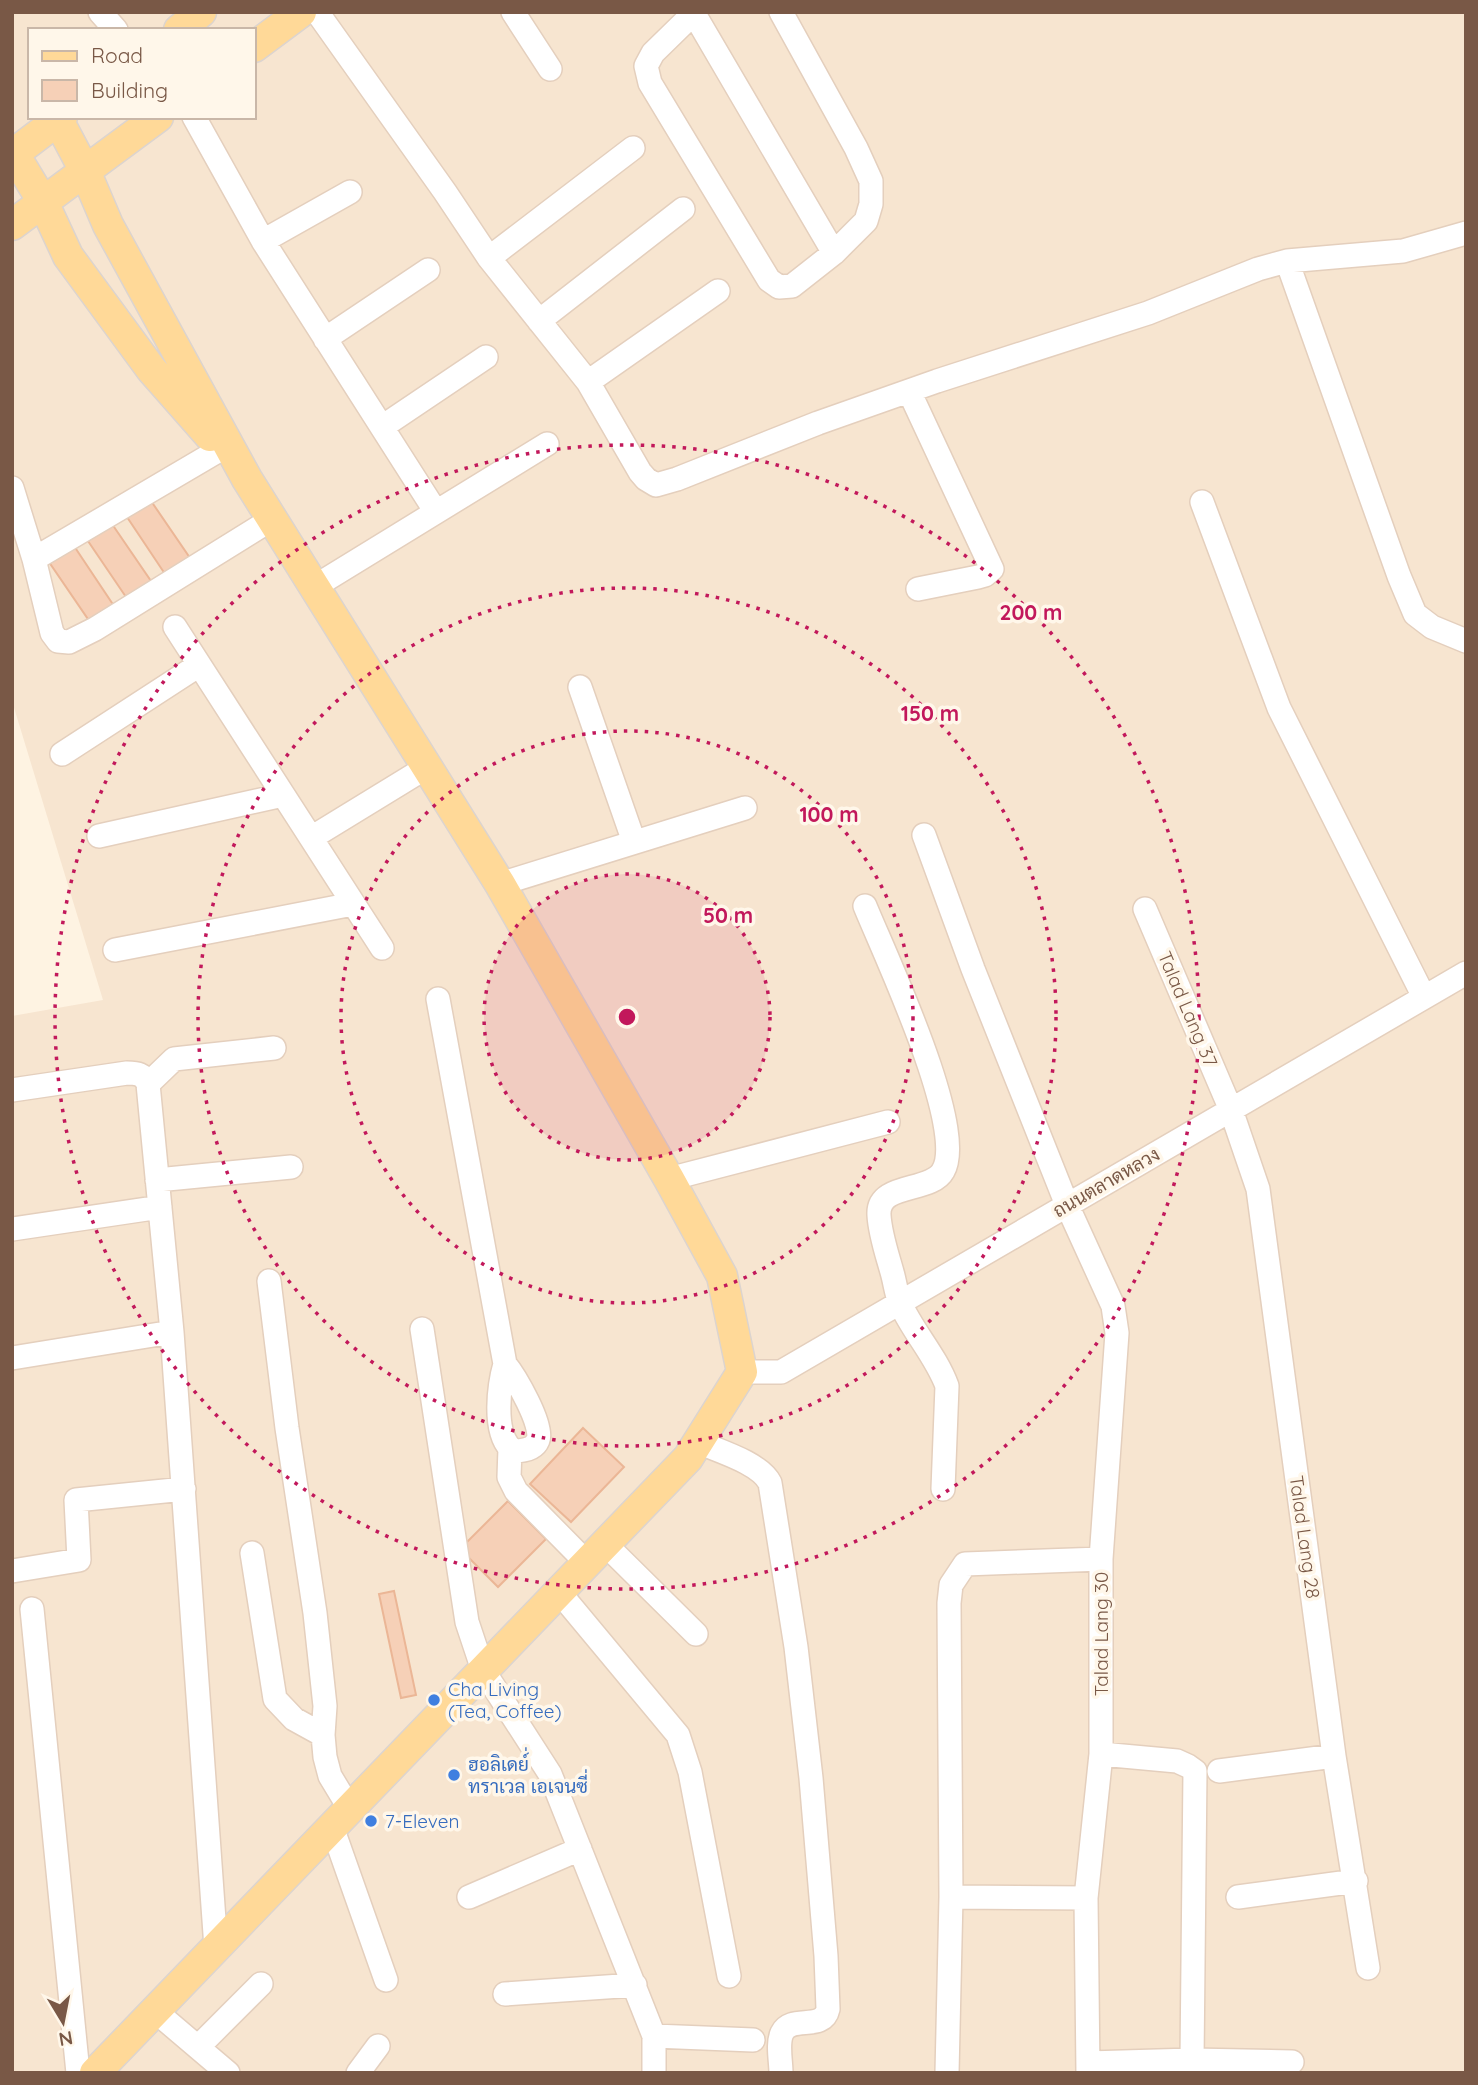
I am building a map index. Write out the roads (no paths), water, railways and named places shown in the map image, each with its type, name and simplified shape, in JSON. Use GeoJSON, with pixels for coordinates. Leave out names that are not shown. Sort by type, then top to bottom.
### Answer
{"type":"FeatureCollection","features":[{"type":"Feature","properties":{"kind":"main road"},"geometry":{"type":"LineString","coordinates":[[181,28],[201,12]]}},
{"type":"Feature","properties":{"kind":"main road"},"geometry":{"type":"LineString","coordinates":[[256,46],[301,12]]}},
{"type":"Feature","properties":{"kind":"main road"},"geometry":{"type":"LineString","coordinates":[[95,2073],[688,1458],[742,1372],[722,1276],[669,1178],[500,884],[247,479],[108,225],[60,119],[13,154],[43,202],[68,256],[151,369],[247,479]]}},
{"type":"Feature","properties":{"kind":"main road"},"geometry":{"type":"LineString","coordinates":[[12,225],[155,119]]}},
{"type":"Feature","properties":{"kind":"street"},"geometry":{"type":"LineString","coordinates":[[100,12],[115,28]]}},
{"type":"Feature","properties":{"kind":"street"},"geometry":{"type":"LineString","coordinates":[[317,12],[446,192],[489,258],[588,382],[640,472],[656,485],[909,391],[1155,311],[1258,269],[1287,261],[1403,251],[1466,233]]}},
{"type":"Feature","properties":{"kind":"street"},"geometry":{"type":"LineString","coordinates":[[513,12],[550,69]]}},
{"type":"Feature","properties":{"kind":"street"},"geometry":{"type":"LineString","coordinates":[[781,12],[856,148],[870,181],[871,204],[866,221],[834,253],[792,286],[779,287],[769,280],[686,146],[650,83],[646,66],[653,54],[694,12],[834,253]]}},
{"type":"Feature","properties":{"kind":"street"},"geometry":{"type":"LineString","coordinates":[[195,119],[263,241],[436,513]]}},
{"type":"Feature","properties":{"kind":"street"},"geometry":{"type":"LineString","coordinates":[[489,258],[633,148]]}},
{"type":"Feature","properties":{"kind":"street"},"geometry":{"type":"LineString","coordinates":[[263,241],[350,192]]}},
{"type":"Feature","properties":{"kind":"street"},"geometry":{"type":"LineString","coordinates":[[539,321],[683,209]]}},
{"type":"Feature","properties":{"kind":"street"},"geometry":{"type":"LineString","coordinates":[[1287,261],[1415,614],[1432,627],[1466,641]]}},
{"type":"Feature","properties":{"kind":"street"},"geometry":{"type":"LineString","coordinates":[[325,339],[428,271]]}},
{"type":"Feature","properties":{"kind":"street"},"geometry":{"type":"LineString","coordinates":[[588,382],[718,291]]}},
{"type":"Feature","properties":{"kind":"street"},"geometry":{"type":"LineString","coordinates":[[382,427],[486,357]]}},
{"type":"Feature","properties":{"kind":"street"},"geometry":{"type":"LineString","coordinates":[[909,391],[992,569],[978,577],[918,589]]}},
{"type":"Feature","properties":{"kind":"street"},"geometry":{"type":"LineString","coordinates":[[314,587],[547,444]]}},
{"type":"Feature","properties":{"kind":"street"},"geometry":{"type":"LineString","coordinates":[[34,559],[221,449]]}},
{"type":"Feature","properties":{"kind":"street"},"geometry":{"type":"LineString","coordinates":[[12,488],[34,559],[52,633],[58,641],[69,642],[95,629],[272,519]]}},
{"type":"Feature","properties":{"kind":"street"},"geometry":{"type":"LineString","coordinates":[[1202,502],[1279,708],[1424,997]]}},
{"type":"Feature","properties":{"kind":"street"},"geometry":{"type":"LineString","coordinates":[[175,627],[382,948]]}},
{"type":"Feature","properties":{"kind":"street"},"geometry":{"type":"LineString","coordinates":[[62,754],[199,665]]}},
{"type":"Feature","properties":{"kind":"street"},"geometry":{"type":"LineString","coordinates":[[580,687],[634,842]]}},
{"type":"Feature","properties":{"kind":"street"},"geometry":{"type":"LineString","coordinates":[[311,838],[426,767]]}},
{"type":"Feature","properties":{"kind":"street"},"geometry":{"type":"LineString","coordinates":[[99,836],[284,795]]}},
{"type":"Feature","properties":{"kind":"street"},"geometry":{"type":"LineString","coordinates":[[500,884],[746,808]]}},
{"type":"Feature","properties":{"kind":"street","name":"Talad Lang 30"},"geometry":{"type":"LineString","coordinates":[[924,835],[973,970],[1067,1205],[1113,1306],[1117,1333],[1101,1559],[1101,1754],[1086,1898],[1088,2068]]}},
{"type":"Feature","properties":{"kind":"street"},"geometry":{"type":"LineString","coordinates":[[115,950],[353,904]]}},
{"type":"Feature","properties":{"kind":"street"},"geometry":{"type":"LineString","coordinates":[[865,906],[926,1053],[945,1119],[948,1141],[945,1170],[938,1177],[892,1194],[883,1199],[879,1207],[882,1234],[900,1303],[947,1386],[943,1489]]}},
{"type":"Feature","properties":{"kind":"street","name":"Talad Lang 37"},"geometry":{"type":"LineString","coordinates":[[1145,909],[1231,1110]]}},
{"type":"Feature","properties":{"kind":"street","name":"ถนนตลาดหลวง"},"geometry":{"type":"LineString","coordinates":[[742,1372],[781,1372],[1466,973]]}},
{"type":"Feature","properties":{"kind":"street"},"geometry":{"type":"LineString","coordinates":[[438,999],[505,1364],[499,1392],[503,1436],[505,1443],[513,1451],[527,1450],[537,1442],[539,1434],[522,1388],[505,1364]]}},
{"type":"Feature","properties":{"kind":"street"},"geometry":{"type":"LineString","coordinates":[[148,1084],[174,1059],[274,1048]]}},
{"type":"Feature","properties":{"kind":"street"},"geometry":{"type":"LineString","coordinates":[[12,1090],[127,1073],[138,1073],[148,1084],[173,1332],[216,1948]]}},
{"type":"Feature","properties":{"kind":"street","name":"Talad Lang 28"},"geometry":{"type":"LineString","coordinates":[[1231,1110],[1258,1189],[1334,1756],[1368,1968]]}},
{"type":"Feature","properties":{"kind":"street"},"geometry":{"type":"LineString","coordinates":[[669,1178],[888,1122]]}},
{"type":"Feature","properties":{"kind":"street"},"geometry":{"type":"LineString","coordinates":[[157,1180],[291,1167]]}},
{"type":"Feature","properties":{"kind":"street"},"geometry":{"type":"LineString","coordinates":[[12,1229],[160,1207]]}},
{"type":"Feature","properties":{"kind":"street"},"geometry":{"type":"LineString","coordinates":[[269,1282],[287,1428],[315,1613],[325,1706],[325,1756],[386,1980]]}},
{"type":"Feature","properties":{"kind":"street"},"geometry":{"type":"LineString","coordinates":[[422,1329],[467,1622],[483,1671],[546,1766],[654,2036],[654,2073]]}},
{"type":"Feature","properties":{"kind":"street"},"geometry":{"type":"LineString","coordinates":[[12,1358],[173,1332]]}},
{"type":"Feature","properties":{"kind":"street"},"geometry":{"type":"LineString","coordinates":[[698,1442],[755,1467],[768,1477],[796,1647],[812,1792],[828,2009],[820,2020],[793,2024],[783,2031],[780,2039],[781,2073]]}},
{"type":"Feature","properties":{"kind":"street"},"geometry":{"type":"LineString","coordinates":[[510,1448],[509,1477],[516,1491],[696,1634]]}},
{"type":"Feature","properties":{"kind":"street"},"geometry":{"type":"LineString","coordinates":[[12,1571],[79,1560],[76,1500],[184,1489]]}},
{"type":"Feature","properties":{"kind":"street"},"geometry":{"type":"LineString","coordinates":[[252,1553],[275,1699],[294,1719],[323,1735]]}},
{"type":"Feature","properties":{"kind":"street"},"geometry":{"type":"LineString","coordinates":[[947,2073],[951,1897],[948,1603],[951,1585],[965,1564],[1101,1559]]}},
{"type":"Feature","properties":{"kind":"street"},"geometry":{"type":"LineString","coordinates":[[559,1592],[678,1735],[690,1772],[729,1976]]}},
{"type":"Feature","properties":{"kind":"street"},"geometry":{"type":"LineString","coordinates":[[32,1609],[78,2073]]}},
{"type":"Feature","properties":{"kind":"street"},"geometry":{"type":"LineString","coordinates":[[1101,1754],[1177,1762],[1195,1771],[1192,2060]]}},
{"type":"Feature","properties":{"kind":"street"},"geometry":{"type":"LineString","coordinates":[[1219,1771],[1334,1756]]}},
{"type":"Feature","properties":{"kind":"street"},"geometry":{"type":"LineString","coordinates":[[469,1897],[580,1849]]}},
{"type":"Feature","properties":{"kind":"street"},"geometry":{"type":"LineString","coordinates":[[1238,1897],[1356,1881]]}},
{"type":"Feature","properties":{"kind":"street"},"geometry":{"type":"LineString","coordinates":[[951,1897],[1086,1898]]}},
{"type":"Feature","properties":{"kind":"street"},"geometry":{"type":"LineString","coordinates":[[198,2047],[261,1984]]}},
{"type":"Feature","properties":{"kind":"street"},"geometry":{"type":"LineString","coordinates":[[505,1994],[635,1985]]}},
{"type":"Feature","properties":{"kind":"street"},"geometry":{"type":"LineString","coordinates":[[155,2011],[228,2073]]}},
{"type":"Feature","properties":{"kind":"street"},"geometry":{"type":"LineString","coordinates":[[654,2036],[753,2039]]}},
{"type":"Feature","properties":{"kind":"street"},"geometry":{"type":"LineString","coordinates":[[358,2073],[378,2046]]}},
{"type":"Feature","properties":{"kind":"street"},"geometry":{"type":"LineString","coordinates":[[1088,2068],[1192,2060],[1292,2062]]}},
{"type":"Feature","properties":{"kind":"place","name":"Cha Living (Tea, Coffee)"},"geometry":{"type":"Point","coordinates":[434,1700]}},
{"type":"Feature","properties":{"kind":"place","name":"ฮอลิเดย์่ ทราเวล เอเจนซี่"},"geometry":{"type":"Point","coordinates":[454,1775]}},
{"type":"Feature","properties":{"kind":"place","name":"7-Eleven"},"geometry":{"type":"Point","coordinates":[371,1821]}}]}
